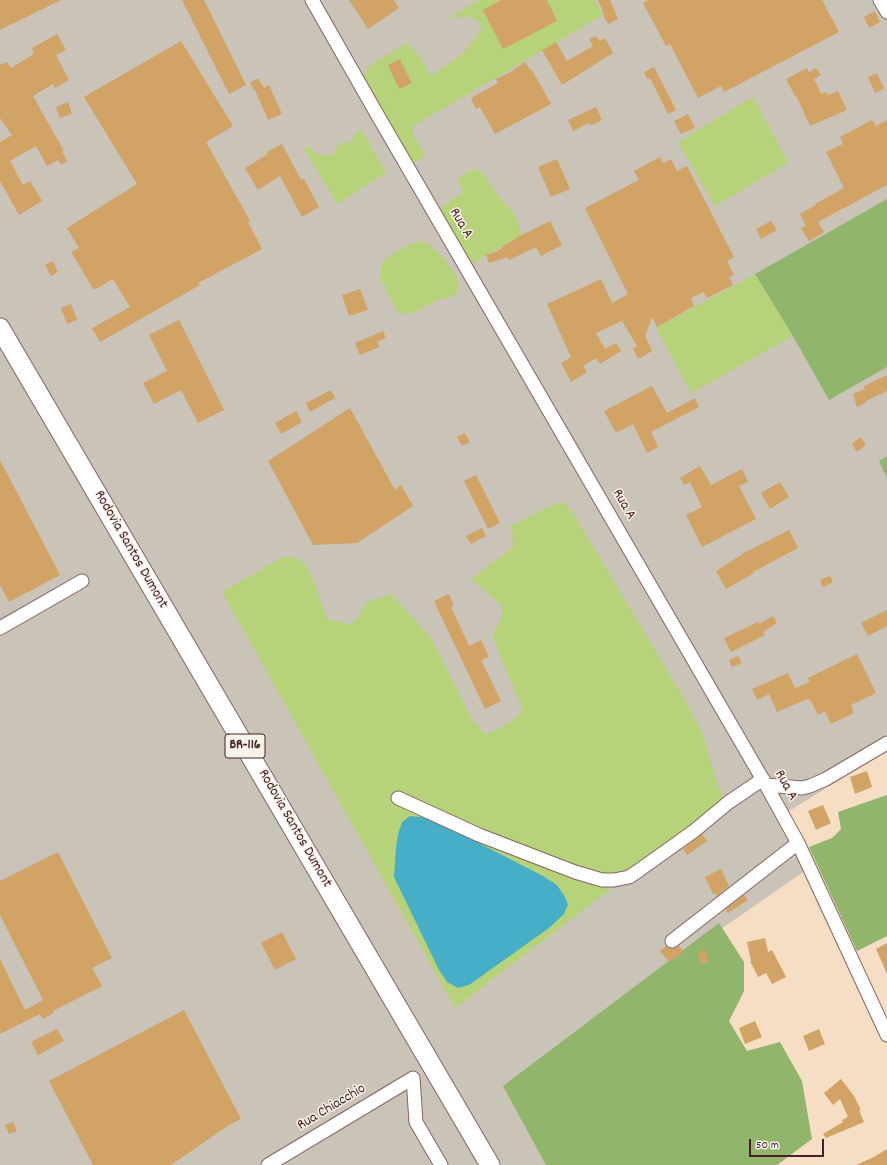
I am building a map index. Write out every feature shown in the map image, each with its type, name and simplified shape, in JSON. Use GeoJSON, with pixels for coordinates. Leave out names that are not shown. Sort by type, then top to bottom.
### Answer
{"type":"FeatureCollection","features":[{"type":"Feature","properties":{"kind":"highway","name":"Rodovia Santos Dumont"},"geometry":{"type":"LineString","coordinates":[[0,328],[490,1165]]}},
{"type":"Feature","properties":{"kind":"street","name":"Rua A"},"geometry":{"type":"LineString","coordinates":[[312,0],[765,782],[798,843],[887,1035]]}},
{"type":"Feature","properties":{"kind":"street"},"geometry":{"type":"LineString","coordinates":[[880,0],[887,12]]}},
{"type":"Feature","properties":{"kind":"street"},"geometry":{"type":"LineString","coordinates":[[2,623],[82,581]]}},
{"type":"Feature","properties":{"kind":"street"},"geometry":{"type":"LineString","coordinates":[[398,798],[479,835],[575,872],[602,880],[614,880],[629,877],[694,831],[729,802],[765,782],[802,788],[810,786],[826,779],[887,743]]}},
{"type":"Feature","properties":{"kind":"street"},"geometry":{"type":"LineString","coordinates":[[672,941],[798,843]]}},
{"type":"Feature","properties":{"kind":"street","name":"Rua Chiacchio"},"geometry":{"type":"LineString","coordinates":[[268,1165],[413,1078],[416,1122],[441,1165]]}},
{"type":"Feature","properties":{"kind":"shaded area"},"geometry":{"type":"Polygon","coordinates":[[[0,0],[887,0],[887,750],[783,815],[809,868],[642,984],[736,1165],[0,1165],[0,0]]]}},
{"type":"Feature","properties":{"kind":"green space"},"geometry":{"type":"Polygon","coordinates":[[[479,0],[594,0],[603,15],[413,126],[412,132],[425,156],[411,164],[363,78],[371,64],[407,43],[423,61],[430,77],[463,53],[482,29],[478,21],[472,17],[448,18],[479,0]]]}},
{"type":"Feature","properties":{"kind":"green space"},"geometry":{"type":"Polygon","coordinates":[[[753,97],[788,163],[715,206],[678,142],[753,97]]]}},
{"type":"Feature","properties":{"kind":"green space"},"geometry":{"type":"Polygon","coordinates":[[[361,130],[386,173],[337,204],[304,148],[310,147],[318,155],[326,156],[333,154],[340,144],[344,142],[349,143],[352,141],[357,131],[361,130]]]}},
{"type":"Feature","properties":{"kind":"green space"},"geometry":{"type":"Polygon","coordinates":[[[476,169],[482,172],[498,196],[515,215],[522,235],[471,264],[440,208],[463,192],[458,179],[466,173],[476,169]]]}},
{"type":"Feature","properties":{"kind":"green space"},"geometry":{"type":"Polygon","coordinates":[[[887,199],[887,367],[829,400],[793,336],[755,274],[887,199]]]}},
{"type":"Feature","properties":{"kind":"green space"},"geometry":{"type":"Polygon","coordinates":[[[421,241],[430,245],[446,261],[457,278],[458,287],[456,294],[446,299],[441,298],[414,313],[398,314],[381,280],[380,272],[383,261],[405,246],[421,241]]]}},
{"type":"Feature","properties":{"kind":"green space"},"geometry":{"type":"Polygon","coordinates":[[[755,274],[793,336],[691,393],[656,328],[755,274]]]}},
{"type":"Feature","properties":{"kind":"green space"},"geometry":{"type":"Polygon","coordinates":[[[887,456],[887,478],[879,461],[887,456]]]}},
{"type":"Feature","properties":{"kind":"green space"},"geometry":{"type":"Polygon","coordinates":[[[557,503],[565,503],[574,515],[686,702],[702,732],[718,786],[723,796],[714,808],[680,836],[455,1008],[222,592],[283,557],[298,558],[307,567],[315,584],[327,619],[350,625],[359,616],[366,603],[391,594],[431,638],[472,720],[486,735],[512,721],[523,711],[492,635],[502,616],[501,605],[471,579],[513,547],[512,525],[557,503]]]}},
{"type":"Feature","properties":{"kind":"green space"},"geometry":{"type":"Polygon","coordinates":[[[887,795],[887,936],[857,951],[809,847],[832,838],[841,829],[838,812],[887,795]]]}},
{"type":"Feature","properties":{"kind":"green space"},"geometry":{"type":"Polygon","coordinates":[[[719,923],[744,962],[744,991],[729,1021],[747,1051],[780,1042],[802,1081],[812,1139],[777,1165],[546,1165],[503,1086],[719,923]]]}},
{"type":"Feature","properties":{"kind":"water"},"geometry":{"type":"Polygon","coordinates":[[[410,816],[430,818],[543,876],[557,885],[565,897],[568,905],[564,914],[549,928],[469,985],[458,988],[447,982],[439,970],[394,877],[398,834],[402,822],[410,816]]]}},
{"type":"Feature","properties":{"kind":"building"},"geometry":{"type":"Polygon","coordinates":[[[0,0],[61,0],[0,30],[0,0]]]}},
{"type":"Feature","properties":{"kind":"building"},"geometry":{"type":"Polygon","coordinates":[[[182,0],[204,0],[246,85],[229,94],[182,0]]]}},
{"type":"Feature","properties":{"kind":"building"},"geometry":{"type":"Polygon","coordinates":[[[349,0],[394,0],[399,8],[368,29],[349,0]]]}},
{"type":"Feature","properties":{"kind":"building"},"geometry":{"type":"Polygon","coordinates":[[[501,0],[547,0],[557,21],[503,49],[483,10],[501,0]]]}},
{"type":"Feature","properties":{"kind":"building"},"geometry":{"type":"Polygon","coordinates":[[[598,0],[610,0],[618,19],[608,24],[598,0]]]}},
{"type":"Feature","properties":{"kind":"building"},"geometry":{"type":"Polygon","coordinates":[[[648,0],[822,0],[839,32],[724,92],[721,86],[698,98],[670,44],[666,46],[643,3],[648,0]]]}},
{"type":"Feature","properties":{"kind":"building"},"geometry":{"type":"Polygon","coordinates":[[[875,11],[880,22],[869,28],[864,17],[875,11]]]}},
{"type":"Feature","properties":{"kind":"building"},"geometry":{"type":"Polygon","coordinates":[[[57,34],[66,50],[56,55],[69,80],[55,88],[53,84],[33,96],[64,151],[62,151],[67,161],[61,165],[58,160],[47,166],[36,146],[10,161],[23,185],[30,181],[42,201],[19,215],[0,181],[0,142],[12,135],[0,118],[0,65],[7,62],[11,68],[34,54],[32,48],[57,34]]]}},
{"type":"Feature","properties":{"kind":"building"},"geometry":{"type":"Polygon","coordinates":[[[596,36],[600,41],[605,38],[613,53],[562,85],[542,50],[556,42],[567,61],[593,46],[589,39],[596,36]]]}},
{"type":"Feature","properties":{"kind":"building"},"geometry":{"type":"Polygon","coordinates":[[[181,41],[233,126],[206,142],[250,221],[248,222],[262,249],[198,283],[200,285],[100,342],[92,328],[130,307],[113,279],[94,290],[71,252],[79,248],[67,228],[137,184],[84,97],[181,41]]]}},
{"type":"Feature","properties":{"kind":"building"},"geometry":{"type":"Polygon","coordinates":[[[400,59],[412,83],[399,89],[388,65],[400,59]]]}},
{"type":"Feature","properties":{"kind":"building"},"geometry":{"type":"Polygon","coordinates":[[[525,62],[531,71],[532,70],[551,104],[495,134],[480,107],[476,109],[471,98],[498,83],[496,79],[509,73],[525,62]]]}},
{"type":"Feature","properties":{"kind":"building"},"geometry":{"type":"Polygon","coordinates":[[[654,67],[676,110],[668,114],[650,78],[647,79],[644,72],[654,67]]]}},
{"type":"Feature","properties":{"kind":"building"},"geometry":{"type":"Polygon","coordinates":[[[807,68],[809,72],[816,68],[821,75],[814,79],[821,94],[826,92],[828,95],[838,91],[847,110],[810,126],[796,95],[795,96],[786,79],[807,68]]]}},
{"type":"Feature","properties":{"kind":"building"},"geometry":{"type":"Polygon","coordinates":[[[877,73],[884,89],[875,93],[868,77],[877,73]]]}},
{"type":"Feature","properties":{"kind":"building"},"geometry":{"type":"Polygon","coordinates":[[[258,78],[264,88],[269,85],[282,114],[268,120],[255,90],[250,83],[258,78]]]}},
{"type":"Feature","properties":{"kind":"building"},"geometry":{"type":"Polygon","coordinates":[[[68,102],[72,114],[60,118],[56,107],[68,102]]]}},
{"type":"Feature","properties":{"kind":"building"},"geometry":{"type":"Polygon","coordinates":[[[596,107],[602,120],[590,126],[589,123],[573,131],[568,120],[596,107]]]}},
{"type":"Feature","properties":{"kind":"building"},"geometry":{"type":"Polygon","coordinates":[[[688,114],[695,128],[681,134],[674,121],[688,114]]]}},
{"type":"Feature","properties":{"kind":"building"},"geometry":{"type":"Polygon","coordinates":[[[872,120],[876,126],[887,120],[887,185],[818,222],[824,232],[809,241],[801,228],[806,226],[800,214],[844,188],[826,152],[843,144],[840,137],[872,120]]]}},
{"type":"Feature","properties":{"kind":"building"},"geometry":{"type":"Polygon","coordinates":[[[282,144],[301,180],[304,179],[319,207],[302,217],[280,176],[258,190],[245,168],[268,154],[267,152],[282,144]]]}},
{"type":"Feature","properties":{"kind":"building"},"geometry":{"type":"Polygon","coordinates":[[[660,157],[663,163],[671,159],[677,171],[687,166],[734,257],[727,261],[734,275],[729,277],[733,285],[707,298],[704,292],[691,298],[694,306],[657,327],[652,317],[645,336],[652,351],[638,359],[633,348],[637,346],[622,321],[596,333],[605,349],[616,343],[621,351],[600,364],[596,358],[583,366],[587,372],[571,382],[561,363],[571,357],[547,304],[601,279],[612,303],[628,294],[585,208],[639,180],[634,171],[660,157]]]}},
{"type":"Feature","properties":{"kind":"building"},"geometry":{"type":"Polygon","coordinates":[[[557,159],[570,189],[551,197],[538,167],[557,159]]]}},
{"type":"Feature","properties":{"kind":"building"},"geometry":{"type":"Polygon","coordinates":[[[550,221],[562,245],[541,256],[536,247],[509,260],[508,257],[489,263],[486,255],[498,251],[518,237],[550,221]]]}},
{"type":"Feature","properties":{"kind":"building"},"geometry":{"type":"Polygon","coordinates":[[[771,221],[777,230],[761,239],[756,229],[771,221]]]}},
{"type":"Feature","properties":{"kind":"building"},"geometry":{"type":"Polygon","coordinates":[[[53,261],[58,272],[51,276],[45,265],[53,261]]]}},
{"type":"Feature","properties":{"kind":"building"},"geometry":{"type":"Polygon","coordinates":[[[360,289],[368,310],[349,316],[342,295],[360,289]]]}},
{"type":"Feature","properties":{"kind":"building"},"geometry":{"type":"Polygon","coordinates":[[[71,304],[77,320],[67,324],[61,308],[71,304]]]}},
{"type":"Feature","properties":{"kind":"building"},"geometry":{"type":"Polygon","coordinates":[[[179,320],[224,410],[198,423],[181,390],[154,404],[143,383],[167,371],[149,335],[179,320]]]}},
{"type":"Feature","properties":{"kind":"building"},"geometry":{"type":"Polygon","coordinates":[[[383,331],[386,338],[377,342],[379,347],[360,355],[355,343],[383,331]]]}},
{"type":"Feature","properties":{"kind":"building"},"geometry":{"type":"Polygon","coordinates":[[[887,375],[887,391],[857,407],[853,394],[865,389],[864,386],[887,375]]]}},
{"type":"Feature","properties":{"kind":"building"},"geometry":{"type":"Polygon","coordinates":[[[652,386],[667,413],[695,398],[699,407],[651,432],[658,447],[647,453],[633,424],[616,433],[604,411],[652,386]]]}},
{"type":"Feature","properties":{"kind":"building"},"geometry":{"type":"Polygon","coordinates":[[[331,390],[335,398],[310,412],[306,403],[331,390]]]}},
{"type":"Feature","properties":{"kind":"building"},"geometry":{"type":"Polygon","coordinates":[[[350,408],[395,490],[401,485],[413,506],[357,543],[313,545],[268,461],[350,408]]]}},
{"type":"Feature","properties":{"kind":"building"},"geometry":{"type":"Polygon","coordinates":[[[296,411],[302,422],[281,434],[275,423],[296,411]]]}},
{"type":"Feature","properties":{"kind":"building"},"geometry":{"type":"Polygon","coordinates":[[[465,433],[470,442],[462,446],[457,437],[465,433]]]}},
{"type":"Feature","properties":{"kind":"building"},"geometry":{"type":"Polygon","coordinates":[[[860,437],[866,445],[857,452],[852,444],[860,437]]]}},
{"type":"Feature","properties":{"kind":"building"},"geometry":{"type":"Polygon","coordinates":[[[0,460],[60,575],[9,602],[0,585],[0,460]]]}},
{"type":"Feature","properties":{"kind":"building"},"geometry":{"type":"Polygon","coordinates":[[[700,466],[711,485],[742,469],[748,482],[739,486],[756,519],[702,547],[686,515],[702,507],[690,482],[684,485],[680,478],[700,466]]]}},
{"type":"Feature","properties":{"kind":"building"},"geometry":{"type":"Polygon","coordinates":[[[476,475],[500,523],[488,529],[464,481],[476,475]]]}},
{"type":"Feature","properties":{"kind":"building"},"geometry":{"type":"Polygon","coordinates":[[[780,482],[789,497],[770,509],[761,493],[780,482]]]}},
{"type":"Feature","properties":{"kind":"building"},"geometry":{"type":"Polygon","coordinates":[[[482,528],[486,536],[471,544],[466,536],[482,528]]]}},
{"type":"Feature","properties":{"kind":"building"},"geometry":{"type":"Polygon","coordinates":[[[789,530],[798,548],[753,572],[754,573],[726,589],[716,571],[744,553],[789,530]]]}},
{"type":"Feature","properties":{"kind":"building"},"geometry":{"type":"Polygon","coordinates":[[[830,576],[833,582],[823,587],[820,580],[830,576]]]}},
{"type":"Feature","properties":{"kind":"building"},"geometry":{"type":"Polygon","coordinates":[[[449,594],[454,606],[451,607],[469,646],[481,640],[489,657],[481,660],[501,701],[485,709],[434,601],[449,594]]]}},
{"type":"Feature","properties":{"kind":"building"},"geometry":{"type":"Polygon","coordinates":[[[887,610],[887,626],[868,636],[861,623],[887,610]]]}},
{"type":"Feature","properties":{"kind":"building"},"geometry":{"type":"Polygon","coordinates":[[[773,616],[777,623],[763,632],[765,635],[731,652],[724,638],[758,622],[759,624],[773,616]]]}},
{"type":"Feature","properties":{"kind":"building"},"geometry":{"type":"Polygon","coordinates":[[[857,654],[876,693],[851,705],[854,713],[831,724],[825,711],[818,715],[810,699],[777,712],[769,694],[757,700],[752,689],[788,673],[795,688],[810,682],[808,678],[857,654]]]}},
{"type":"Feature","properties":{"kind":"building"},"geometry":{"type":"Polygon","coordinates":[[[738,656],[742,663],[732,667],[729,660],[738,656]]]}},
{"type":"Feature","properties":{"kind":"building"},"geometry":{"type":"Polygon","coordinates":[[[867,771],[872,787],[855,794],[850,777],[867,771]]]}},
{"type":"Feature","properties":{"kind":"building"},"geometry":{"type":"Polygon","coordinates":[[[823,805],[831,823],[816,830],[808,811],[823,805]]]}},
{"type":"Feature","properties":{"kind":"building"},"geometry":{"type":"Polygon","coordinates":[[[702,834],[707,841],[687,855],[683,849],[702,834]]]}},
{"type":"Feature","properties":{"kind":"building"},"geometry":{"type":"Polygon","coordinates":[[[58,852],[112,958],[92,968],[102,986],[53,1011],[54,1013],[43,1019],[40,1014],[0,1034],[0,959],[25,1010],[43,1000],[0,915],[0,881],[58,852]]]}},
{"type":"Feature","properties":{"kind":"building"},"geometry":{"type":"Polygon","coordinates":[[[721,869],[729,886],[717,896],[715,893],[713,894],[705,877],[721,869]]]}},
{"type":"Feature","properties":{"kind":"building"},"geometry":{"type":"Polygon","coordinates":[[[744,895],[748,900],[728,913],[726,909],[744,895]]]}},
{"type":"Feature","properties":{"kind":"building"},"geometry":{"type":"Polygon","coordinates":[[[282,932],[296,959],[275,970],[261,943],[282,932]]]}},
{"type":"Feature","properties":{"kind":"building"},"geometry":{"type":"Polygon","coordinates":[[[765,938],[768,952],[772,950],[786,977],[772,984],[766,973],[758,977],[750,961],[747,942],[765,938]]]}},
{"type":"Feature","properties":{"kind":"building"},"geometry":{"type":"Polygon","coordinates":[[[887,943],[887,974],[876,949],[887,943]]]}},
{"type":"Feature","properties":{"kind":"building"},"geometry":{"type":"Polygon","coordinates":[[[666,946],[673,949],[679,946],[684,952],[669,962],[660,951],[666,946]]]}},
{"type":"Feature","properties":{"kind":"building"},"geometry":{"type":"Polygon","coordinates":[[[705,950],[709,961],[701,964],[698,952],[705,950]]]}},
{"type":"Feature","properties":{"kind":"building"},"geometry":{"type":"Polygon","coordinates":[[[184,1010],[241,1119],[229,1125],[171,1165],[93,1165],[49,1081],[184,1010]]]}},
{"type":"Feature","properties":{"kind":"building"},"geometry":{"type":"Polygon","coordinates":[[[755,1021],[762,1037],[745,1044],[739,1028],[755,1021]]]}},
{"type":"Feature","properties":{"kind":"building"},"geometry":{"type":"Polygon","coordinates":[[[57,1029],[64,1041],[38,1055],[31,1042],[57,1029]]]}},
{"type":"Feature","properties":{"kind":"building"},"geometry":{"type":"Polygon","coordinates":[[[819,1029],[825,1044],[809,1051],[803,1036],[819,1029]]]}},
{"type":"Feature","properties":{"kind":"building"},"geometry":{"type":"Polygon","coordinates":[[[841,1079],[854,1096],[861,1110],[859,1110],[864,1122],[826,1138],[823,1134],[843,1122],[842,1120],[848,1117],[840,1099],[833,1105],[824,1093],[841,1079]]]}},
{"type":"Feature","properties":{"kind":"building"},"geometry":{"type":"Polygon","coordinates":[[[13,1122],[17,1131],[9,1134],[5,1125],[13,1122]]]}},
{"type":"Feature","properties":{"kind":"building"},"geometry":{"type":"Polygon","coordinates":[[[887,1149],[887,1165],[856,1165],[874,1157],[887,1149]]]}}]}
